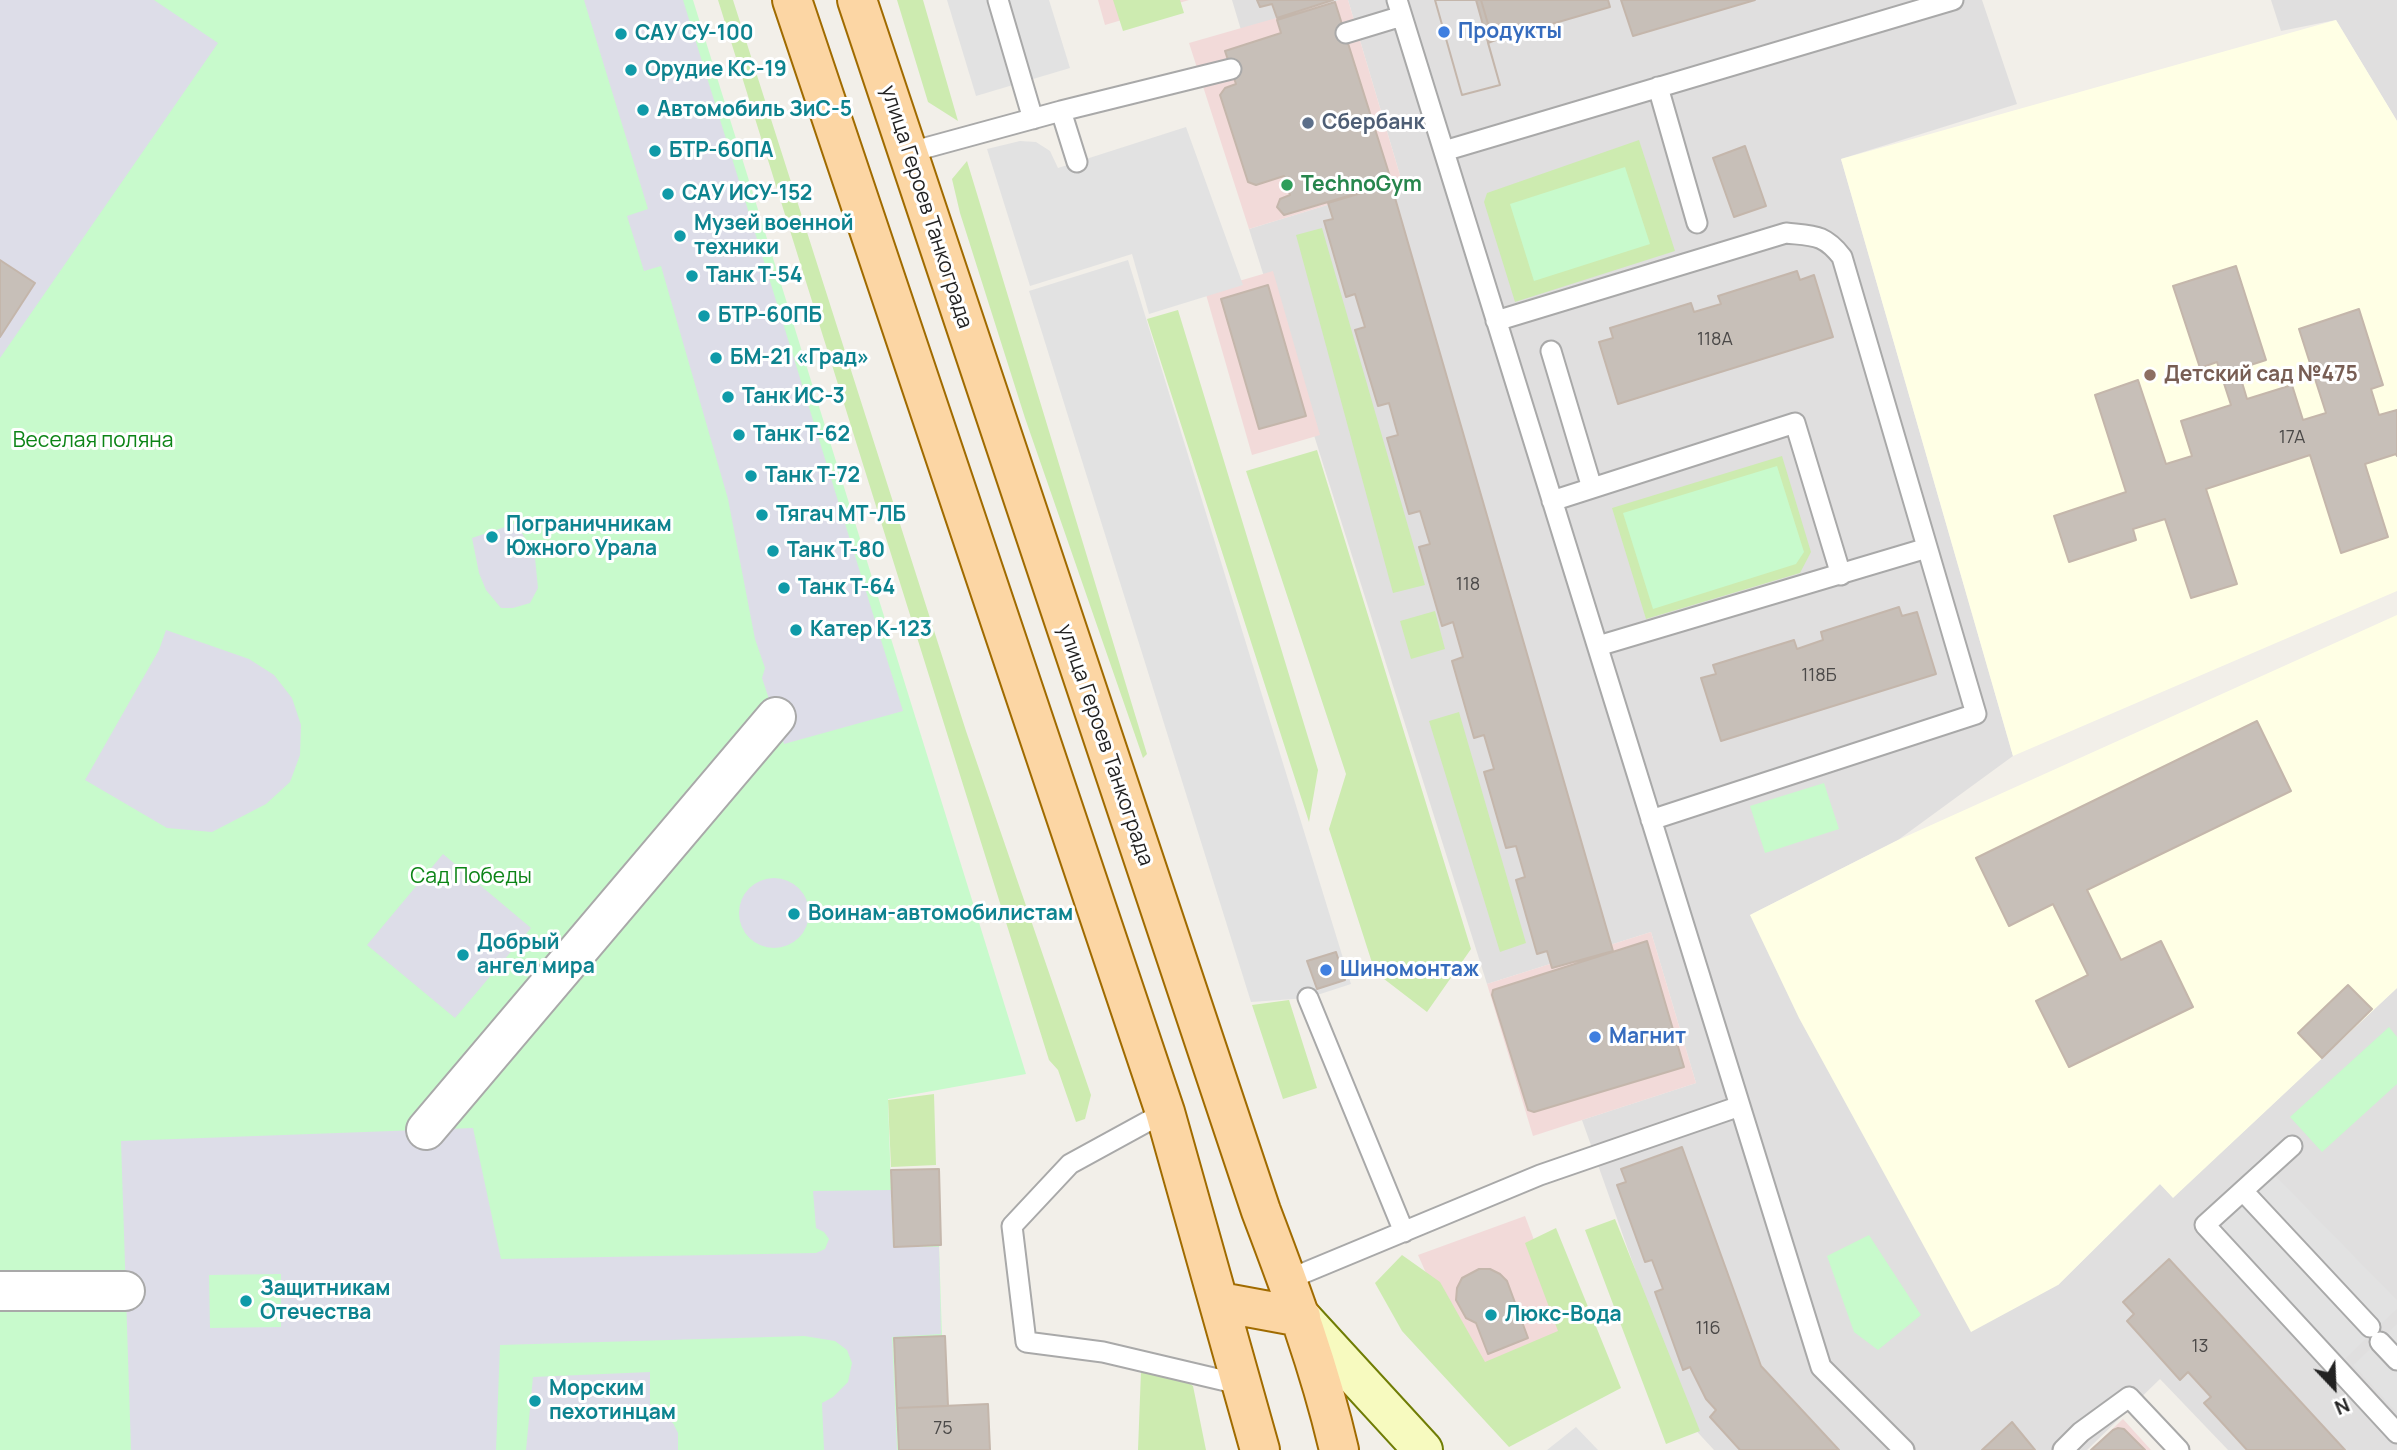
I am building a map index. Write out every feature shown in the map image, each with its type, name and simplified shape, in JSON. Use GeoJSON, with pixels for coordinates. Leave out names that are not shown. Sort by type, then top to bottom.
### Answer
{"type":"FeatureCollection","features":[{"type":"Feature","properties":{"kind":"main road"},"geometry":{"type":"LineString","coordinates":[[792,0],[1165,1112],[1260,1450]]}},
{"type":"Feature","properties":{"kind":"main road","name":"улица Героев Танкограда"},"geometry":{"type":"LineString","coordinates":[[858,0],[1261,1211],[1301,1317],[1423,1450]]}},
{"type":"Feature","properties":{"kind":"main road"},"geometry":{"type":"LineString","coordinates":[[1220,1302],[1301,1317],[1339,1450]]}},
{"type":"Feature","properties":{"kind":"street"},"geometry":{"type":"LineString","coordinates":[[426,1130],[776,717]]}},
{"type":"Feature","properties":{"kind":"street"},"geometry":{"type":"LineString","coordinates":[[0,1290],[125,1290]]}},
{"type":"Feature","properties":{"kind":"lane"},"geometry":{"type":"LineString","coordinates":[[998,0],[1033,119]]}},
{"type":"Feature","properties":{"kind":"lane"},"geometry":{"type":"LineString","coordinates":[[1444,151],[1953,0]]}},
{"type":"Feature","properties":{"kind":"lane"},"geometry":{"type":"LineString","coordinates":[[1346,33],[1399,8],[1821,1367],[1904,1450]]}},
{"type":"Feature","properties":{"kind":"lane"},"geometry":{"type":"LineString","coordinates":[[907,153],[1231,69]]}},
{"type":"Feature","properties":{"kind":"lane"},"geometry":{"type":"LineString","coordinates":[[1658,87],[1697,223]]}},
{"type":"Feature","properties":{"kind":"lane"},"geometry":{"type":"LineString","coordinates":[[1061,111],[1077,162]]}},
{"type":"Feature","properties":{"kind":"lane"},"geometry":{"type":"LineString","coordinates":[[1496,321],[1786,233],[1813,236],[1830,242],[1842,257],[1976,713],[1651,820]]}},
{"type":"Feature","properties":{"kind":"lane"},"geometry":{"type":"LineString","coordinates":[[1551,351],[1592,488]]}},
{"type":"Feature","properties":{"kind":"lane"},"geometry":{"type":"LineString","coordinates":[[1552,500],[1795,423],[1841,575]]}},
{"type":"Feature","properties":{"kind":"lane"},"geometry":{"type":"LineString","coordinates":[[1598,646],[1927,548]]}},
{"type":"Feature","properties":{"kind":"lane"},"geometry":{"type":"LineString","coordinates":[[1308,998],[1404,1232]]}},
{"type":"Feature","properties":{"kind":"lane"},"geometry":{"type":"LineString","coordinates":[[1287,1280],[1540,1175],[1740,1106]]}},
{"type":"Feature","properties":{"kind":"lane"},"geometry":{"type":"LineString","coordinates":[[1165,1112],[1070,1164],[1012,1226],[1026,1342],[1102,1352],[1243,1385]]}},
{"type":"Feature","properties":{"kind":"lane"},"geometry":{"type":"LineString","coordinates":[[2292,1146],[2205,1225],[2397,1433]]}},
{"type":"Feature","properties":{"kind":"lane"},"geometry":{"type":"LineString","coordinates":[[2242,1191],[2397,1360]]}},
{"type":"Feature","properties":{"kind":"lane"},"geometry":{"type":"LineString","coordinates":[[2063,1450],[2081,1432],[2129,1397],[2179,1450]]}},
{"type":"Feature","properties":{"kind":"shaded area"},"geometry":{"type":"Polygon","coordinates":[[[0,0],[154,0],[218,43],[0,358],[0,0]]]}},
{"type":"Feature","properties":{"kind":"shaded area"},"geometry":{"type":"Polygon","coordinates":[[[584,0],[683,0],[903,711],[784,744],[762,678],[765,668],[755,639],[728,499],[661,266],[644,271],[627,216],[648,209],[584,0]]]}},
{"type":"Feature","properties":{"kind":"shaded area"},"geometry":{"type":"Polygon","coordinates":[[[947,0],[1049,0],[1070,68],[976,96],[947,0]]]}},
{"type":"Feature","properties":{"kind":"shaded area"},"geometry":{"type":"Polygon","coordinates":[[[1098,0],[1189,0],[1105,25],[1098,0]]]}},
{"type":"Feature","properties":{"kind":"shaded area"},"geometry":{"type":"Polygon","coordinates":[[[1232,0],[1339,0],[1241,30],[1232,0]]]}},
{"type":"Feature","properties":{"kind":"shaded area"},"geometry":{"type":"Polygon","coordinates":[[[1339,0],[1348,0],[1402,182],[1249,229],[1189,43],[1339,0]]]}},
{"type":"Feature","properties":{"kind":"shaded area"},"geometry":{"type":"Polygon","coordinates":[[[1348,0],[1982,0],[2017,104],[1841,159],[2013,756],[1898,840],[1750,915],[2058,1285],[2160,1184],[2173,1197],[2397,988],[2397,1450],[2228,1450],[2160,1379],[2087,1450],[1714,1450],[1690,1424],[1582,1120],[1696,1083],[1651,932],[1487,984],[1249,229],[1402,182],[1348,0]]]}},
{"type":"Feature","properties":{"kind":"shaded area"},"geometry":{"type":"Polygon","coordinates":[[[2271,0],[2397,0],[2397,121],[2336,20],[2281,31],[2271,0]]]}},
{"type":"Feature","properties":{"kind":"shaded area","name":"Детский сад №475"},"geometry":{"type":"Polygon","coordinates":[[[2336,20],[2397,121],[2397,591],[2013,756],[1841,159],[2336,20]]]}},
{"type":"Feature","properties":{"kind":"shaded area"},"geometry":{"type":"Polygon","coordinates":[[[1186,127],[1243,285],[1149,314],[1132,254],[1030,286],[987,149],[1020,141],[1036,142],[1050,151],[1058,168],[1186,127]]]}},
{"type":"Feature","properties":{"kind":"shaded area"},"geometry":{"type":"Polygon","coordinates":[[[1128,260],[1351,984],[1308,998],[1251,1002],[1029,291],[1128,260]]]}},
{"type":"Feature","properties":{"kind":"shaded area"},"geometry":{"type":"Polygon","coordinates":[[[1273,271],[1320,435],[1252,455],[1205,291],[1273,271]]]}},
{"type":"Feature","properties":{"kind":"shaded area"},"geometry":{"type":"Polygon","coordinates":[[[517,523],[535,558],[538,588],[530,603],[501,608],[486,590],[479,573],[472,538],[517,523]]]}},
{"type":"Feature","properties":{"kind":"shaded area"},"geometry":{"type":"Polygon","coordinates":[[[2397,615],[2397,988],[2173,1198],[2160,1184],[2058,1285],[1971,1332],[1799,1018],[1750,915],[1898,840],[2397,615]]]}},
{"type":"Feature","properties":{"kind":"shaded area"},"geometry":{"type":"Polygon","coordinates":[[[166,630],[249,659],[274,675],[292,698],[301,725],[300,755],[290,782],[266,804],[212,832],[167,828],[85,780],[159,650],[166,630]]]}},
{"type":"Feature","properties":{"kind":"shaded area"},"geometry":{"type":"Polygon","coordinates":[[[443,854],[531,928],[455,1018],[367,945],[443,854]]]}},
{"type":"Feature","properties":{"kind":"shaded area"},"geometry":{"type":"Polygon","coordinates":[[[781,878],[794,884],[803,893],[807,899],[807,927],[799,938],[788,946],[767,948],[749,938],[741,927],[739,906],[749,888],[760,880],[781,878]]]}},
{"type":"Feature","properties":{"kind":"shaded area"},"geometry":{"type":"Polygon","coordinates":[[[1651,932],[1696,1083],[1533,1136],[1487,984],[1651,932]]]}},
{"type":"Feature","properties":{"kind":"shaded area"},"geometry":{"type":"Polygon","coordinates":[[[473,1128],[501,1259],[816,1253],[825,1249],[829,1239],[824,1232],[816,1228],[813,1191],[891,1190],[893,1247],[939,1247],[941,1334],[892,1337],[897,1450],[824,1450],[822,1403],[833,1397],[848,1382],[852,1363],[847,1350],[835,1341],[804,1336],[500,1345],[496,1450],[131,1450],[121,1141],[473,1128]],[[281,1274],[209,1275],[210,1328],[281,1327],[281,1274]]]}},
{"type":"Feature","properties":{"kind":"shaded area"},"geometry":{"type":"Polygon","coordinates":[[[2259,1159],[2397,1300],[2397,1309],[2345,1359],[2203,1214],[2259,1159]]]}},
{"type":"Feature","properties":{"kind":"shaded area"},"geometry":{"type":"Polygon","coordinates":[[[1525,1216],[1574,1346],[1475,1383],[1418,1255],[1525,1216]]]}},
{"type":"Feature","properties":{"kind":"shaded area"},"geometry":{"type":"Polygon","coordinates":[[[2397,1324],[2397,1413],[2353,1365],[2397,1324]]]}},
{"type":"Feature","properties":{"kind":"shaded area"},"geometry":{"type":"Polygon","coordinates":[[[650,1372],[650,1404],[673,1423],[678,1433],[678,1450],[526,1450],[533,1377],[650,1372]]]}},
{"type":"Feature","properties":{"kind":"shaded area"},"geometry":{"type":"Polygon","coordinates":[[[2123,1419],[2151,1450],[2090,1450],[2123,1419]]]}},
{"type":"Feature","properties":{"kind":"shaded area"},"geometry":{"type":"Polygon","coordinates":[[[1576,1427],[1598,1450],[1547,1450],[1576,1427]]]}},
{"type":"Feature","properties":{"kind":"green space","name":"Сад Победы"},"geometry":{"type":"Polygon","coordinates":[[[0,0],[693,0],[1026,1074],[888,1099],[893,1247],[939,1246],[942,1336],[893,1338],[898,1450],[0,1450],[0,0]]]}},
{"type":"Feature","properties":{"kind":"green space"},"geometry":{"type":"Polygon","coordinates":[[[718,0],[733,0],[966,731],[1091,1095],[1085,1119],[1076,1122],[1058,1070],[1049,1060],[718,0]]]}},
{"type":"Feature","properties":{"kind":"green space"},"geometry":{"type":"Polygon","coordinates":[[[897,0],[923,0],[958,121],[928,102],[897,0]]]}},
{"type":"Feature","properties":{"kind":"green space"},"geometry":{"type":"Polygon","coordinates":[[[1113,0],[1180,0],[1184,13],[1123,31],[1113,0]]]}},
{"type":"Feature","properties":{"kind":"green space"},"geometry":{"type":"Polygon","coordinates":[[[1639,140],[1675,251],[1515,302],[1484,202],[1487,193],[1639,140]]]}},
{"type":"Feature","properties":{"kind":"green space"},"geometry":{"type":"Polygon","coordinates":[[[967,161],[1147,754],[1143,758],[1025,418],[960,213],[952,179],[967,161]]]}},
{"type":"Feature","properties":{"kind":"green space"},"geometry":{"type":"Polygon","coordinates":[[[1625,167],[1650,244],[1534,281],[1510,204],[1625,167]]]}},
{"type":"Feature","properties":{"kind":"green space"},"geometry":{"type":"Polygon","coordinates":[[[1322,228],[1425,585],[1393,593],[1296,235],[1322,228]]]}},
{"type":"Feature","properties":{"kind":"green space"},"geometry":{"type":"Polygon","coordinates":[[[1178,310],[1318,770],[1309,822],[1147,319],[1178,310]]]}},
{"type":"Feature","properties":{"kind":"green space"},"geometry":{"type":"Polygon","coordinates":[[[1317,450],[1471,949],[1427,1012],[1375,972],[1329,829],[1346,774],[1246,471],[1317,450]]]}},
{"type":"Feature","properties":{"kind":"green space"},"geometry":{"type":"Polygon","coordinates":[[[1782,456],[1811,552],[1800,573],[1646,619],[1612,508],[1782,456]]]}},
{"type":"Feature","properties":{"kind":"green space"},"geometry":{"type":"Polygon","coordinates":[[[1777,466],[1804,552],[1796,564],[1653,609],[1623,513],[1777,466]]]}},
{"type":"Feature","properties":{"kind":"green space"},"geometry":{"type":"Polygon","coordinates":[[[1435,611],[1445,649],[1411,659],[1400,621],[1435,611]]]}},
{"type":"Feature","properties":{"kind":"green space"},"geometry":{"type":"Polygon","coordinates":[[[1459,712],[1526,943],[1500,952],[1429,721],[1459,712]]]}},
{"type":"Feature","properties":{"kind":"green space"},"geometry":{"type":"Polygon","coordinates":[[[1824,783],[1839,829],[1765,853],[1750,806],[1824,783]]]}},
{"type":"Feature","properties":{"kind":"green space"},"geometry":{"type":"Polygon","coordinates":[[[1289,1000],[1317,1088],[1283,1099],[1252,1005],[1289,1000]]]}},
{"type":"Feature","properties":{"kind":"green space"},"geometry":{"type":"Polygon","coordinates":[[[2389,1027],[2397,1037],[2397,1084],[2322,1152],[2290,1117],[2389,1027]]]}},
{"type":"Feature","properties":{"kind":"green space"},"geometry":{"type":"Polygon","coordinates":[[[934,1094],[936,1165],[891,1167],[888,1100],[934,1094]]]}},
{"type":"Feature","properties":{"kind":"green space"},"geometry":{"type":"Polygon","coordinates":[[[1615,1219],[1700,1431],[1666,1444],[1585,1230],[1615,1219]]]}},
{"type":"Feature","properties":{"kind":"green space"},"geometry":{"type":"Polygon","coordinates":[[[1556,1228],[1621,1388],[1509,1447],[1402,1331],[1375,1283],[1402,1255],[1440,1282],[1485,1362],[1558,1331],[1525,1243],[1556,1228]]]}},
{"type":"Feature","properties":{"kind":"green space"},"geometry":{"type":"Polygon","coordinates":[[[1869,1235],[1921,1315],[1878,1350],[1854,1332],[1827,1256],[1869,1235]]]}},
{"type":"Feature","properties":{"kind":"green space"},"geometry":{"type":"Polygon","coordinates":[[[1167,1366],[1193,1386],[1206,1450],[1138,1450],[1141,1371],[1167,1366]]]}},
{"type":"Feature","properties":{"kind":"building"},"geometry":{"type":"Polygon","coordinates":[[[1257,0],[1333,0],[1277,18],[1272,4],[1260,7],[1257,0]]]}},
{"type":"Feature","properties":{"kind":"building"},"geometry":{"type":"Polygon","coordinates":[[[1435,0],[1481,0],[1493,41],[1488,43],[1500,85],[1462,95],[1435,0]]]}},
{"type":"Feature","properties":{"kind":"building"},"geometry":{"type":"Polygon","coordinates":[[[1435,0],[1476,0],[1500,85],[1462,95],[1435,0]]]}},
{"type":"Feature","properties":{"kind":"building"},"geometry":{"type":"Polygon","coordinates":[[[1481,0],[1608,0],[1610,7],[1493,41],[1481,0]]]}},
{"type":"Feature","properties":{"kind":"building"},"geometry":{"type":"Polygon","coordinates":[[[1621,0],[1755,0],[1633,36],[1621,0]]]}},
{"type":"Feature","properties":{"kind":"building"},"geometry":{"type":"Polygon","coordinates":[[[1335,2],[1392,183],[1284,215],[1277,207],[1280,199],[1290,195],[1284,176],[1256,185],[1248,182],[1220,95],[1225,88],[1236,84],[1225,51],[1281,33],[1277,20],[1335,2]]]}},
{"type":"Feature","properties":{"kind":"building"},"geometry":{"type":"Polygon","coordinates":[[[1745,146],[1766,206],[1734,217],[1713,158],[1745,146]]]}},
{"type":"Feature","properties":{"kind":"building"},"geometry":{"type":"Polygon","coordinates":[[[1391,184],[1613,951],[1552,968],[1547,951],[1537,954],[1516,880],[1525,877],[1516,846],[1506,848],[1484,772],[1494,769],[1484,735],[1474,738],[1452,661],[1463,657],[1453,622],[1442,626],[1419,547],[1430,544],[1420,511],[1409,514],[1387,438],[1398,435],[1389,403],[1378,406],[1355,330],[1365,327],[1355,294],[1346,297],[1324,221],[1333,219],[1328,203],[1391,184]]]}},
{"type":"Feature","properties":{"kind":"building"},"geometry":{"type":"Polygon","coordinates":[[[0,260],[35,283],[0,337],[0,260]]]}},
{"type":"Feature","properties":{"kind":"building"},"geometry":{"type":"Polygon","coordinates":[[[2236,266],[2266,360],[2238,369],[2247,399],[2292,385],[2303,420],[2326,413],[2299,329],[2359,309],[2383,385],[2371,389],[2379,415],[2397,410],[2397,456],[2396,454],[2365,464],[2388,537],[2341,553],[2310,455],[2206,489],[2237,584],[2191,598],[2165,519],[2133,529],[2136,540],[2069,562],[2054,516],[2126,492],[2095,395],[2138,380],[2166,464],[2192,456],[2181,421],[2231,405],[2217,362],[2200,368],[2173,286],[2236,266]]]}},
{"type":"Feature","properties":{"kind":"building"},"geometry":{"type":"Polygon","coordinates":[[[1797,271],[1800,280],[1814,275],[1833,337],[1618,404],[1599,342],[1613,338],[1610,328],[1691,303],[1694,312],[1721,304],[1718,296],[1797,271]]]}},
{"type":"Feature","properties":{"kind":"building"},"geometry":{"type":"Polygon","coordinates":[[[1268,285],[1306,416],[1259,429],[1221,299],[1268,285]]]}},
{"type":"Feature","properties":{"kind":"building"},"geometry":{"type":"Polygon","coordinates":[[[1899,607],[1902,616],[1917,612],[1936,674],[1721,741],[1701,678],[1716,674],[1713,665],[1794,640],[1797,649],[1823,640],[1821,632],[1899,607]]]}},
{"type":"Feature","properties":{"kind":"building"},"geometry":{"type":"Polygon","coordinates":[[[2257,721],[2291,791],[2087,890],[2121,960],[2161,941],[2193,1007],[2069,1067],[2036,1001],[2088,975],[2053,904],[2009,926],[1976,858],[2257,721]]]}},
{"type":"Feature","properties":{"kind":"building"},"geometry":{"type":"Polygon","coordinates":[[[1647,941],[1684,1067],[1534,1112],[1528,1110],[1492,995],[1493,990],[1647,941]]]}},
{"type":"Feature","properties":{"kind":"building","name":"Шиномонтаж"},"geometry":{"type":"Polygon","coordinates":[[[1336,952],[1345,980],[1317,989],[1307,961],[1336,952]]]}},
{"type":"Feature","properties":{"kind":"building"},"geometry":{"type":"Polygon","coordinates":[[[2348,985],[2372,1009],[2322,1058],[2298,1033],[2348,985]]]}},
{"type":"Feature","properties":{"kind":"building"},"geometry":{"type":"Polygon","coordinates":[[[1682,1147],[1761,1366],[1839,1450],[1740,1450],[1710,1417],[1716,1410],[1706,1399],[1690,1367],[1683,1370],[1655,1292],[1663,1289],[1652,1260],[1645,1262],[1617,1185],[1626,1182],[1621,1169],[1682,1147]]]}},
{"type":"Feature","properties":{"kind":"building"},"geometry":{"type":"Polygon","coordinates":[[[939,1169],[941,1245],[894,1247],[891,1170],[939,1169]]]}},
{"type":"Feature","properties":{"kind":"building"},"geometry":{"type":"Polygon","coordinates":[[[2169,1259],[2345,1450],[2247,1450],[2204,1403],[2211,1397],[2188,1372],[2180,1380],[2127,1321],[2134,1314],[2123,1302],[2169,1259]]]}},
{"type":"Feature","properties":{"kind":"building","name":"Люкс-Вода"},"geometry":{"type":"Polygon","coordinates":[[[1479,1269],[1490,1269],[1507,1281],[1528,1338],[1488,1354],[1476,1323],[1466,1318],[1456,1300],[1457,1288],[1462,1278],[1479,1269]]]}},
{"type":"Feature","properties":{"kind":"building"},"geometry":{"type":"Polygon","coordinates":[[[945,1336],[948,1406],[897,1408],[894,1338],[945,1336]]]}},
{"type":"Feature","properties":{"kind":"building"},"geometry":{"type":"Polygon","coordinates":[[[988,1404],[990,1450],[899,1450],[897,1408],[988,1404]]]}},
{"type":"Feature","properties":{"kind":"building"},"geometry":{"type":"Polygon","coordinates":[[[2012,1422],[2035,1450],[1982,1450],[2012,1422]]]}},
{"type":"Feature","properties":{"kind":"building"},"geometry":{"type":"Polygon","coordinates":[[[2124,1429],[2145,1450],[2091,1450],[2113,1430],[2124,1429]]]}},
{"type":"Feature","properties":{"kind":"place","name":"Продукты"},"geometry":{"type":"Point","coordinates":[1444,32]}},
{"type":"Feature","properties":{"kind":"place","name":"САУ СУ-100"},"geometry":{"type":"Point","coordinates":[621,34]}},
{"type":"Feature","properties":{"kind":"place","name":"Орудие КС-19"},"geometry":{"type":"Point","coordinates":[631,70]}},
{"type":"Feature","properties":{"kind":"place","name":"Автомобиль ЗиС-5"},"geometry":{"type":"Point","coordinates":[643,110]}},
{"type":"Feature","properties":{"kind":"place","name":"Сбербанк"},"geometry":{"type":"Point","coordinates":[1308,123]}},
{"type":"Feature","properties":{"kind":"place","name":"БТР-60ПА"},"geometry":{"type":"Point","coordinates":[655,151]}},
{"type":"Feature","properties":{"kind":"place","name":"TechnoGym"},"geometry":{"type":"Point","coordinates":[1287,185]}},
{"type":"Feature","properties":{"kind":"place","name":"САУ ИСУ-152"},"geometry":{"type":"Point","coordinates":[668,194]}},
{"type":"Feature","properties":{"kind":"place","name":"Музей военной техники"},"geometry":{"type":"Point","coordinates":[680,236]}},
{"type":"Feature","properties":{"kind":"place","name":"Танк Т-54"},"geometry":{"type":"Point","coordinates":[692,276]}},
{"type":"Feature","properties":{"kind":"place","name":"БТР-60ПБ"},"geometry":{"type":"Point","coordinates":[704,316]}},
{"type":"Feature","properties":{"kind":"place","name":"БМ-21 «Град»"},"geometry":{"type":"Point","coordinates":[716,358]}},
{"type":"Feature","properties":{"kind":"place","name":"Детский сад №475"},"geometry":{"type":"Point","coordinates":[2150,375]}},
{"type":"Feature","properties":{"kind":"place","name":"Танк ИС-3"},"geometry":{"type":"Point","coordinates":[728,397]}},
{"type":"Feature","properties":{"kind":"place","name":"Танк Т-62"},"geometry":{"type":"Point","coordinates":[739,435]}},
{"type":"Feature","properties":{"kind":"place","name":"Танк Т-72"},"geometry":{"type":"Point","coordinates":[751,476]}},
{"type":"Feature","properties":{"kind":"place","name":"Тягач МТ-ЛБ"},"geometry":{"type":"Point","coordinates":[762,515]}},
{"type":"Feature","properties":{"kind":"place","name":"Пограничникам Южного Урала"},"geometry":{"type":"Point","coordinates":[492,537]}},
{"type":"Feature","properties":{"kind":"place","name":"Танк Т-80"},"geometry":{"type":"Point","coordinates":[773,551]}},
{"type":"Feature","properties":{"kind":"place","name":"Танк Т-64"},"geometry":{"type":"Point","coordinates":[784,588]}},
{"type":"Feature","properties":{"kind":"place","name":"Катер К-123"},"geometry":{"type":"Point","coordinates":[796,630]}},
{"type":"Feature","properties":{"kind":"place","name":"Воинам-автомобилистам"},"geometry":{"type":"Point","coordinates":[794,914]}},
{"type":"Feature","properties":{"kind":"place","name":"Добрый ангел мира"},"geometry":{"type":"Point","coordinates":[463,955]}},
{"type":"Feature","properties":{"kind":"place","name":"Шиномонтаж"},"geometry":{"type":"Point","coordinates":[1326,970]}},
{"type":"Feature","properties":{"kind":"place","name":"Магнит"},"geometry":{"type":"Point","coordinates":[1595,1037]}},
{"type":"Feature","properties":{"kind":"place","name":"Защитникам Отечества"},"geometry":{"type":"Point","coordinates":[246,1301]}},
{"type":"Feature","properties":{"kind":"place","name":"Люкс-Вода"},"geometry":{"type":"Point","coordinates":[1491,1315]}},
{"type":"Feature","properties":{"kind":"place","name":"Морским пехотинцам"},"geometry":{"type":"Point","coordinates":[535,1401]}},
{"type":"Feature","properties":{"kind":"park label","name":"Веселая поляна"},"geometry":{"type":"Point","coordinates":[93,441]}}]}
